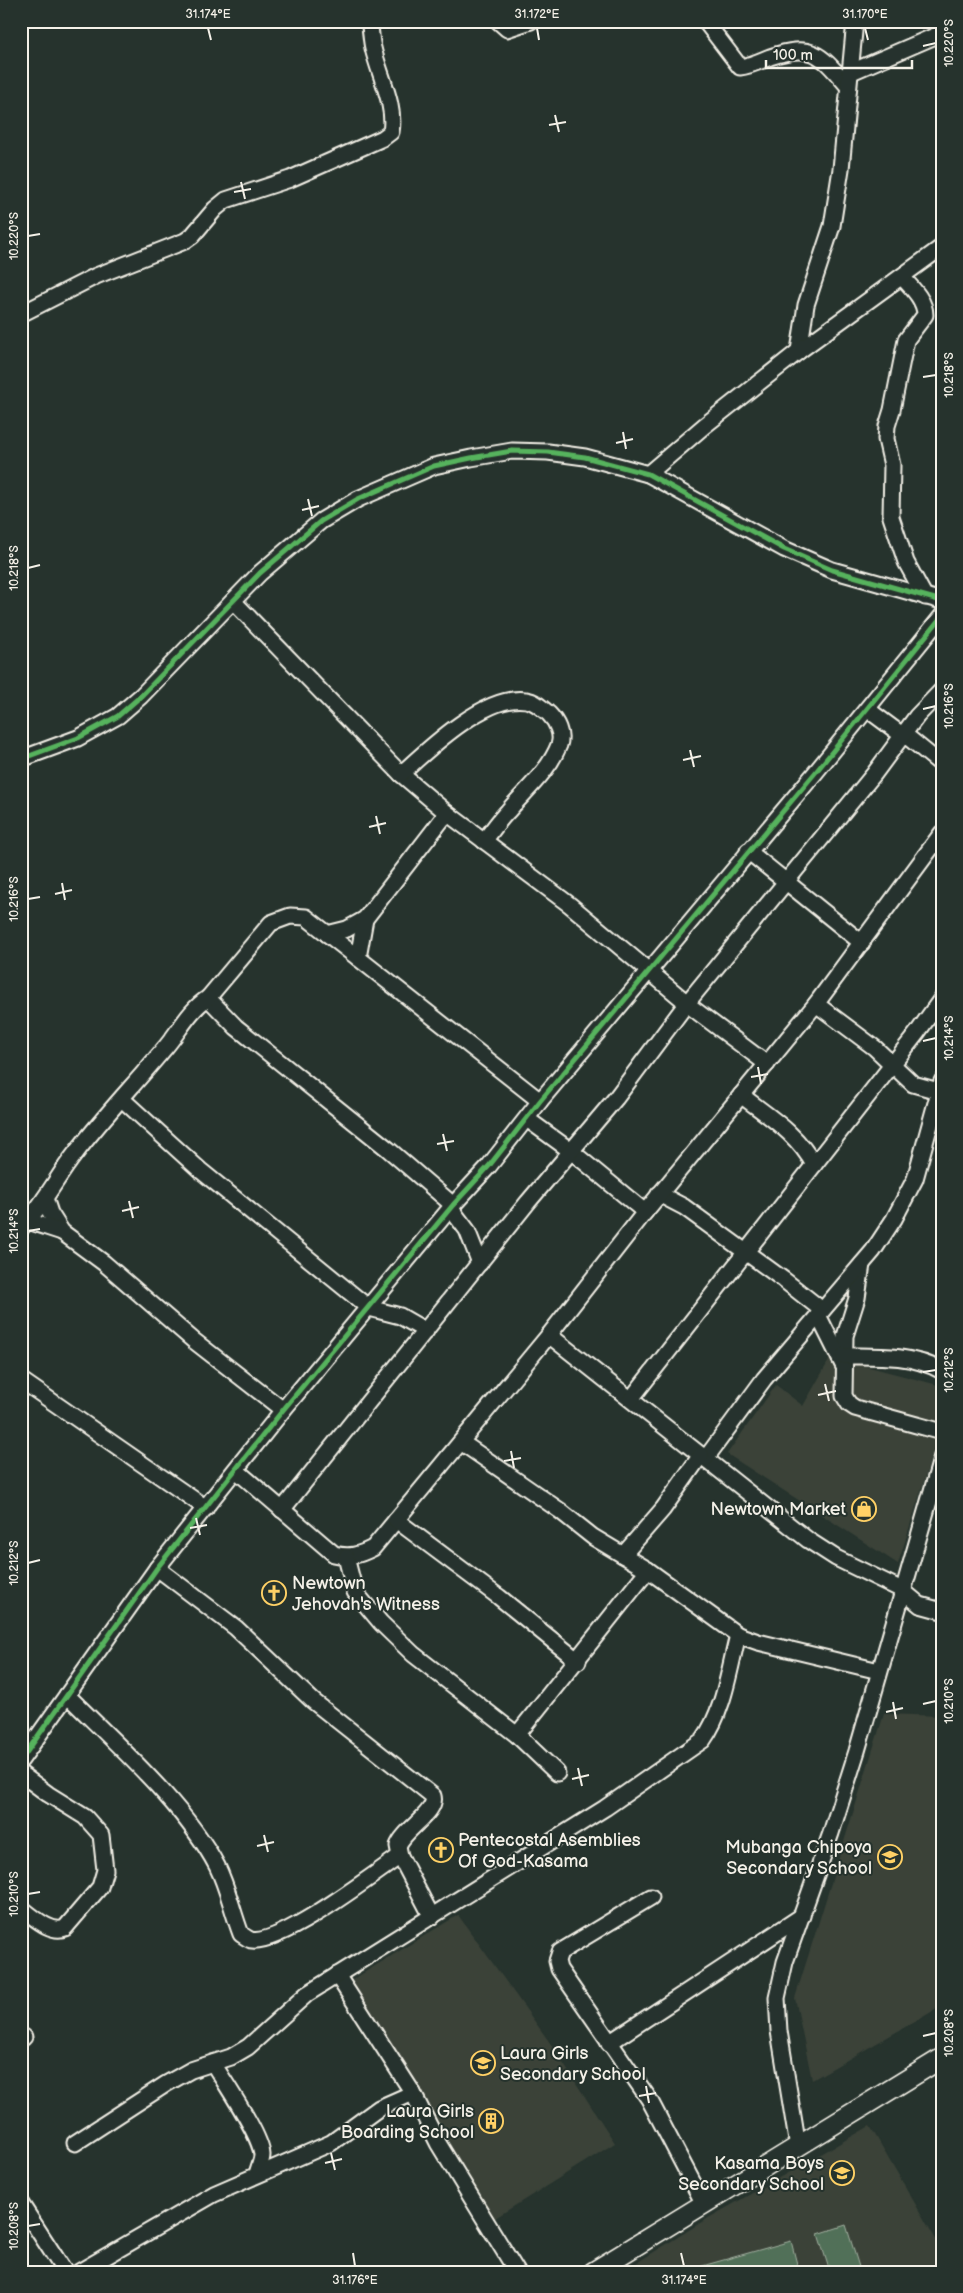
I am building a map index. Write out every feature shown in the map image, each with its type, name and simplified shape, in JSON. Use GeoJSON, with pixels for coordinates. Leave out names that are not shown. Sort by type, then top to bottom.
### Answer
{"type":"FeatureCollection","features":[{"type":"Feature","properties":{"kind":"main road"},"geometry":{"type":"LineString","coordinates":[[593,2272],[942,2058]]}},
{"type":"Feature","properties":{"kind":"street"},"geometry":{"type":"LineString","coordinates":[[21,314],[96,276],[185,241],[192,236],[209,214],[226,200],[290,179],[383,138],[391,132],[392,123],[389,106],[373,48],[369,21]]}},
{"type":"Feature","properties":{"kind":"street"},"geometry":{"type":"LineString","coordinates":[[498,21],[507,29],[530,21]]}},
{"type":"Feature","properties":{"kind":"street"},"geometry":{"type":"LineString","coordinates":[[705,21],[740,67],[787,52],[810,51],[848,80]]}},
{"type":"Feature","properties":{"kind":"street"},"geometry":{"type":"LineString","coordinates":[[799,351],[806,305],[832,226],[841,168],[855,21]]}},
{"type":"Feature","properties":{"kind":"street"},"geometry":{"type":"LineString","coordinates":[[848,80],[942,33]]}},
{"type":"Feature","properties":{"kind":"street"},"geometry":{"type":"LineString","coordinates":[[648,474],[704,426],[799,351],[942,247]]}},
{"type":"Feature","properties":{"kind":"street"},"geometry":{"type":"LineString","coordinates":[[902,277],[917,294],[925,310],[925,315],[906,340],[887,426],[886,439],[892,465],[891,517],[906,562],[925,597]]}},
{"type":"Feature","properties":{"kind":"street"},"geometry":{"type":"LineString","coordinates":[[21,759],[78,738],[118,716],[141,696],[260,573],[321,521],[358,498],[434,466],[471,458],[521,451],[586,457],[648,474],[784,549],[832,570],[942,601]]}},
{"type":"Feature","properties":{"kind":"street"},"geometry":{"type":"LineString","coordinates":[[233,601],[401,774],[447,813],[570,905],[687,1004],[767,1064]]}},
{"type":"Feature","properties":{"kind":"street"},"geometry":{"type":"LineString","coordinates":[[21,1760],[158,1568],[282,1410],[527,1119],[942,616]]}},
{"type":"Feature","properties":{"kind":"street"},"geometry":{"type":"LineString","coordinates":[[282,1510],[650,1055],[687,1004],[874,774],[917,716],[942,690]]}},
{"type":"Feature","properties":{"kind":"street"},"geometry":{"type":"LineString","coordinates":[[401,774],[431,747],[473,716],[508,700],[526,700],[538,704],[551,716],[558,727],[560,742],[552,759],[538,778],[506,813],[484,841]]}},
{"type":"Feature","properties":{"kind":"street"},"geometry":{"type":"LineString","coordinates":[[867,709],[903,734],[942,765]]}},
{"type":"Feature","properties":{"kind":"street"},"geometry":{"type":"LineString","coordinates":[[327,934],[347,929],[364,919],[447,813]]}},
{"type":"Feature","properties":{"kind":"street"},"geometry":{"type":"LineString","coordinates":[[236,1470],[334,1554],[346,1557],[361,1554],[373,1548],[549,1334],[644,1212],[816,1004],[941,834]]}},
{"type":"Feature","properties":{"kind":"street"},"geometry":{"type":"LineString","coordinates":[[748,852],[862,943]]}},
{"type":"Feature","properties":{"kind":"street"},"geometry":{"type":"LineString","coordinates":[[62,1232],[24,1225],[96,1125],[122,1099],[175,1036],[198,1004],[208,998],[277,920],[290,916],[306,918],[540,1101]]}},
{"type":"Feature","properties":{"kind":"street"},"geometry":{"type":"LineString","coordinates":[[358,958],[364,919]]}},
{"type":"Feature","properties":{"kind":"street"},"geometry":{"type":"LineString","coordinates":[[208,998],[236,1026],[388,1149],[452,1207],[468,1230],[480,1263]]}},
{"type":"Feature","properties":{"kind":"street"},"geometry":{"type":"LineString","coordinates":[[631,1399],[917,1033],[942,998]]}},
{"type":"Feature","properties":{"kind":"street"},"geometry":{"type":"LineString","coordinates":[[623,1554],[663,1509],[764,1379],[862,1263],[894,1220],[915,1179],[941,1088],[913,1084],[892,1064],[816,1004]]}},
{"type":"Feature","properties":{"kind":"street"},"geometry":{"type":"LineString","coordinates":[[741,1096],[788,1131],[802,1145],[814,1165]]}},
{"type":"Feature","properties":{"kind":"street"},"geometry":{"type":"LineString","coordinates":[[122,1099],[200,1170],[369,1308],[400,1316],[426,1330]]}},
{"type":"Feature","properties":{"kind":"street"},"geometry":{"type":"LineString","coordinates":[[527,1119],[571,1151],[644,1212]]}},
{"type":"Feature","properties":{"kind":"street"},"geometry":{"type":"LineString","coordinates":[[659,1194],[684,1207],[820,1312],[844,1361]]}},
{"type":"Feature","properties":{"kind":"street"},"geometry":{"type":"LineString","coordinates":[[45,1198],[50,1213],[62,1232],[104,1263],[193,1340],[282,1410]]}},
{"type":"Feature","properties":{"kind":"street"},"geometry":{"type":"LineString","coordinates":[[862,1263],[857,1298],[845,1336],[844,1396],[849,1404],[855,1408],[942,1432]]}},
{"type":"Feature","properties":{"kind":"street"},"geometry":{"type":"LineString","coordinates":[[549,1334],[808,1540],[836,1558],[902,1590],[920,1605],[942,1610]]}},
{"type":"Feature","properties":{"kind":"street"},"geometry":{"type":"LineString","coordinates":[[844,1361],[885,1356],[914,1359],[942,1371]]}},
{"type":"Feature","properties":{"kind":"street"},"geometry":{"type":"LineString","coordinates":[[21,1380],[206,1508]]}},
{"type":"Feature","properties":{"kind":"street"},"geometry":{"type":"LineString","coordinates":[[461,1442],[559,1510],[593,1537],[648,1570],[738,1635],[758,1642],[880,1671]]}},
{"type":"Feature","properties":{"kind":"street"},"geometry":{"type":"LineString","coordinates":[[798,2147],[779,2032],[777,1998],[785,1962],[831,1834],[942,1456]]}},
{"type":"Feature","properties":{"kind":"street"},"geometry":{"type":"LineString","coordinates":[[396,1520],[578,1661]]}},
{"type":"Feature","properties":{"kind":"street"},"geometry":{"type":"LineString","coordinates":[[346,1557],[356,1592],[381,1623],[413,1654],[517,1735],[557,1773]]}},
{"type":"Feature","properties":{"kind":"street"},"geometry":{"type":"LineString","coordinates":[[158,1568],[236,1628],[313,1701],[433,1796],[435,1801],[432,1807],[401,1839],[398,1846],[400,1856],[432,1917]]}},
{"type":"Feature","properties":{"kind":"street"},"geometry":{"type":"LineString","coordinates":[[517,1735],[578,1661],[648,1570]]}},
{"type":"Feature","properties":{"kind":"street"},"geometry":{"type":"LineString","coordinates":[[75,2143],[191,2070],[230,2057],[248,2047],[307,1994],[605,1808],[703,1740],[711,1730],[718,1712],[738,1635]]}},
{"type":"Feature","properties":{"kind":"street"},"geometry":{"type":"LineString","coordinates":[[67,1695],[134,1762],[200,1838],[217,1866],[227,1888],[241,1934],[251,1940],[265,1939],[295,1926],[400,1856]]}},
{"type":"Feature","properties":{"kind":"street"},"geometry":{"type":"LineString","coordinates":[[21,1774],[48,1794],[85,1817],[94,1826],[101,1835],[105,1870],[100,1887],[65,1928],[53,1929],[21,1908]]}},
{"type":"Feature","properties":{"kind":"street"},"geometry":{"type":"LineString","coordinates":[[650,1897],[560,1952],[557,1961],[559,1968],[649,2099],[704,2204]]}},
{"type":"Feature","properties":{"kind":"street"},"geometry":{"type":"LineString","coordinates":[[609,2043],[802,1916]]}},
{"type":"Feature","properties":{"kind":"street"},"geometry":{"type":"LineString","coordinates":[[337,1975],[414,2093],[438,2143],[517,2272]]}},
{"type":"Feature","properties":{"kind":"street"},"geometry":{"type":"LineString","coordinates":[[213,2063],[242,2111],[260,2147],[262,2156],[257,2174]]}},
{"type":"Feature","properties":{"kind":"street"},"geometry":{"type":"LineString","coordinates":[[80,2272],[214,2194],[332,2143],[379,2108],[414,2093]]}},
{"type":"Feature","properties":{"kind":"street"},"geometry":{"type":"LineString","coordinates":[[21,2204],[65,2272]]}},
{"type":"Feature","properties":{"kind":"shaded area","name":"Newtown Market"},"geometry":{"type":"Polygon","coordinates":[[[831,1357],[942,1386],[942,1417],[934,1449],[898,1564],[727,1454],[776,1385],[803,1406],[831,1357]]]}},
{"type":"Feature","properties":{"kind":"shaded area","name":"Mubanga Chipoya Secondary School"},"geometry":{"type":"Polygon","coordinates":[[[884,1714],[942,1716],[942,2006],[812,2080],[795,1998],[884,1714]]]}},
{"type":"Feature","properties":{"kind":"shaded area","name":"Laura Girls Secondary School"},"geometry":{"type":"Polygon","coordinates":[[[458,1915],[548,2040],[615,2143],[492,2220],[418,2087],[352,1980],[458,1915]]]}},
{"type":"Feature","properties":{"kind":"shaded area","name":"Kasama Boys Secondary School"},"geometry":{"type":"Polygon","coordinates":[[[870,2126],[942,2250],[942,2272],[622,2272],[705,2220],[870,2126]]]}},
{"type":"Feature","properties":{"kind":"green space"},"geometry":{"type":"Polygon","coordinates":[[[846,2225],[859,2267],[845,2272],[830,2272],[818,2234],[846,2225]]]}},
{"type":"Feature","properties":{"kind":"green space"},"geometry":{"type":"Polygon","coordinates":[[[791,2241],[799,2272],[681,2272],[791,2241]]]}},
{"type":"Feature","properties":{"kind":"cycle path"},"geometry":{"type":"LineString","coordinates":[[21,759],[78,738],[118,716],[141,696],[260,573],[321,521],[358,499],[434,466],[471,458],[512,451],[548,452],[585,457],[648,474],[784,549],[832,570],[942,601]]}},
{"type":"Feature","properties":{"kind":"cycle path"},"geometry":{"type":"LineString","coordinates":[[21,1760],[157,1568],[283,1410],[453,1205],[489,1166],[540,1101],[815,773],[942,616]]}},
{"type":"Feature","properties":{"kind":"place","name":"Newtown Market"},"geometry":{"type":"Point","coordinates":[864,1509]}},
{"type":"Feature","properties":{"kind":"place","name":"Newtown Jehovah's Witness"},"geometry":{"type":"Point","coordinates":[274,1593]}},
{"type":"Feature","properties":{"kind":"place","name":"Pentecostal Asemblies Of God-Kasama"},"geometry":{"type":"Point","coordinates":[441,1850]}},
{"type":"Feature","properties":{"kind":"place","name":"Mubanga Chipoya Secondary School"},"geometry":{"type":"Point","coordinates":[890,1857]}},
{"type":"Feature","properties":{"kind":"place","name":"Laura Girls Secondary School"},"geometry":{"type":"Point","coordinates":[483,2063]}},
{"type":"Feature","properties":{"kind":"place","name":"Laura Girls Boarding School"},"geometry":{"type":"Point","coordinates":[491,2121]}},
{"type":"Feature","properties":{"kind":"place","name":"Kasama Boys Secondary School"},"geometry":{"type":"Point","coordinates":[842,2173]}}]}
